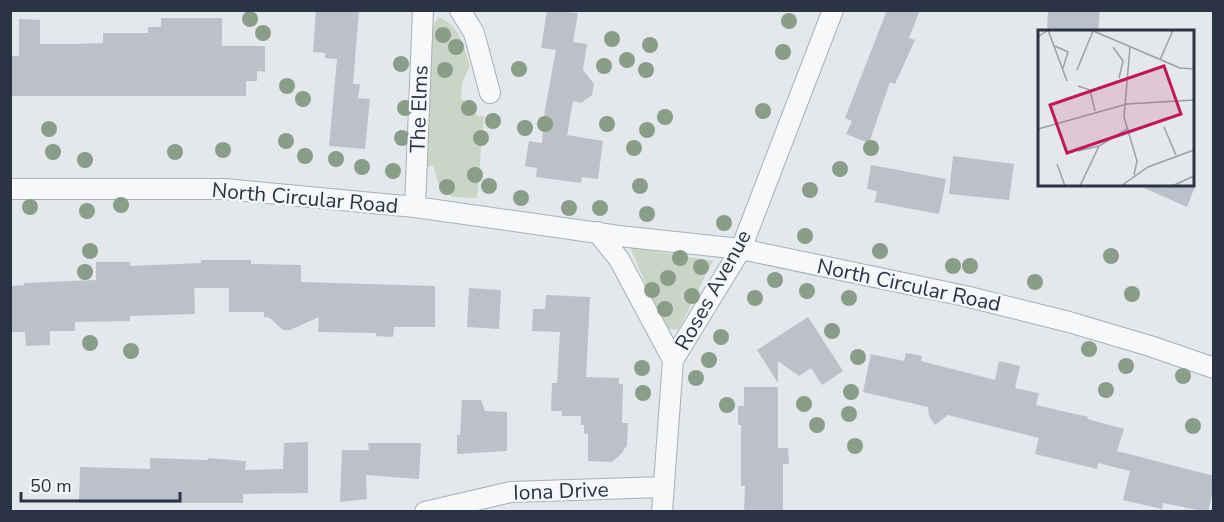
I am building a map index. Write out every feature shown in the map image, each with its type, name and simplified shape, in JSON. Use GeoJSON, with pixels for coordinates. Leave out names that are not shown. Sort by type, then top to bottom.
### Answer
{"type":"FeatureCollection","features":[{"type":"Feature","properties":{"kind":"street","name":"The Elms"},"geometry":{"type":"LineString","coordinates":[[415,207],[423,10]]}},
{"type":"Feature","properties":{"kind":"street"},"geometry":{"type":"LineString","coordinates":[[460,10],[474,33],[490,93]]}},
{"type":"Feature","properties":{"kind":"street","name":"Roses Avenue"},"geometry":{"type":"LineString","coordinates":[[662,512],[673,360],[741,249],[833,10]]}},
{"type":"Feature","properties":{"kind":"street","name":"North Circular Road"},"geometry":{"type":"LineString","coordinates":[[10,189],[225,189],[415,207],[696,246],[741,249],[993,303],[1089,328],[1214,368]]}},
{"type":"Feature","properties":{"kind":"street"},"geometry":{"type":"LineString","coordinates":[[597,232],[619,260],[673,360]]}},
{"type":"Feature","properties":{"kind":"street","name":"Iona Drive"},"geometry":{"type":"LineString","coordinates":[[425,512],[511,492],[663,487]]}},
{"type":"Feature","properties":{"kind":"green space"},"geometry":{"type":"Polygon","coordinates":[[[438,17],[456,30],[470,66],[462,83],[461,98],[478,116],[484,116],[477,198],[453,197],[441,191],[433,165],[425,168],[432,28],[438,17]]]}},
{"type":"Feature","properties":{"kind":"green space"},"geometry":{"type":"Polygon","coordinates":[[[630,247],[713,261],[678,330],[664,328],[630,247]]]}},
{"type":"Feature","properties":{"kind":"building"},"geometry":{"type":"Polygon","coordinates":[[[316,10],[359,10],[353,84],[360,84],[358,98],[370,99],[365,149],[329,146],[337,59],[325,58],[325,53],[313,52],[316,10]]]}},
{"type":"Feature","properties":{"kind":"building"},"geometry":{"type":"Polygon","coordinates":[[[547,10],[578,13],[573,42],[587,44],[583,70],[594,84],[592,95],[581,103],[573,101],[567,135],[603,141],[598,179],[582,177],[581,183],[536,177],[537,168],[525,166],[529,141],[542,143],[545,109],[556,50],[541,48],[547,10]]]}},
{"type":"Feature","properties":{"kind":"building"},"geometry":{"type":"Polygon","coordinates":[[[887,10],[920,10],[909,38],[915,40],[895,84],[890,82],[869,143],[846,134],[852,121],[845,118],[887,10]]]}},
{"type":"Feature","properties":{"kind":"building"},"geometry":{"type":"Polygon","coordinates":[[[1048,10],[1100,10],[1098,30],[1047,30],[1048,10]]]}},
{"type":"Feature","properties":{"kind":"building"},"geometry":{"type":"Polygon","coordinates":[[[161,18],[222,18],[222,46],[265,46],[265,72],[257,71],[257,81],[246,81],[246,96],[10,96],[10,56],[19,56],[19,19],[40,20],[40,44],[74,44],[103,43],[103,33],[148,33],[148,27],[161,27],[161,18]]]}},
{"type":"Feature","properties":{"kind":"building"},"geometry":{"type":"Polygon","coordinates":[[[953,156],[1014,164],[1009,200],[949,194],[953,156]]]}},
{"type":"Feature","properties":{"kind":"building"},"geometry":{"type":"Polygon","coordinates":[[[871,165],[946,179],[939,214],[875,202],[877,191],[867,189],[871,165]]]}},
{"type":"Feature","properties":{"kind":"building"},"geometry":{"type":"Polygon","coordinates":[[[1196,184],[1187,207],[1140,186],[1194,186],[1196,184]]]}},
{"type":"Feature","properties":{"kind":"building"},"geometry":{"type":"Polygon","coordinates":[[[201,260],[251,260],[251,264],[301,265],[301,282],[435,286],[435,327],[394,327],[393,337],[376,336],[376,333],[318,332],[319,317],[290,330],[283,330],[270,318],[264,317],[264,312],[229,312],[229,288],[194,288],[195,314],[130,316],[130,321],[75,322],[75,331],[50,331],[50,345],[26,346],[25,332],[10,332],[10,286],[24,285],[24,283],[96,280],[96,262],[130,262],[130,266],[201,263],[201,260]]]}},
{"type":"Feature","properties":{"kind":"building"},"geometry":{"type":"Polygon","coordinates":[[[469,288],[501,290],[499,329],[467,327],[469,288]]]}},
{"type":"Feature","properties":{"kind":"building"},"geometry":{"type":"Polygon","coordinates":[[[546,295],[590,297],[586,377],[619,378],[619,384],[623,384],[622,423],[628,423],[627,445],[612,462],[588,461],[588,434],[584,433],[581,416],[562,416],[562,411],[551,411],[552,383],[557,383],[560,332],[532,331],[533,309],[545,309],[546,295]]]}},
{"type":"Feature","properties":{"kind":"building"},"geometry":{"type":"Polygon","coordinates":[[[808,317],[843,371],[822,385],[811,368],[799,376],[778,361],[778,383],[757,350],[808,317]]]}},
{"type":"Feature","properties":{"kind":"building"},"geometry":{"type":"Polygon","coordinates":[[[906,353],[922,356],[921,361],[995,380],[999,361],[1020,366],[1015,388],[1039,393],[1036,405],[1088,417],[1087,419],[1124,429],[1117,451],[1214,476],[1214,487],[1208,512],[1163,503],[1162,509],[1123,500],[1130,471],[1098,463],[1097,469],[1035,454],[1039,438],[948,415],[935,425],[929,416],[928,407],[863,392],[871,354],[904,361],[906,353]]]}},
{"type":"Feature","properties":{"kind":"building"},"geometry":{"type":"Polygon","coordinates":[[[744,387],[778,387],[778,448],[788,448],[789,464],[783,464],[783,512],[744,512],[745,486],[741,486],[741,425],[738,425],[738,406],[744,406],[744,387]]]}},
{"type":"Feature","properties":{"kind":"building"},"geometry":{"type":"Polygon","coordinates":[[[462,400],[481,400],[485,411],[507,412],[507,451],[457,454],[462,400]]]}},
{"type":"Feature","properties":{"kind":"building"},"geometry":{"type":"Polygon","coordinates":[[[308,442],[308,493],[243,494],[243,503],[79,503],[80,467],[150,469],[150,458],[208,460],[208,458],[246,461],[245,470],[283,469],[284,443],[308,442]]]}},
{"type":"Feature","properties":{"kind":"building"},"geometry":{"type":"Polygon","coordinates":[[[368,443],[421,443],[419,479],[366,475],[367,499],[340,502],[342,450],[369,450],[368,443]]]}}]}
